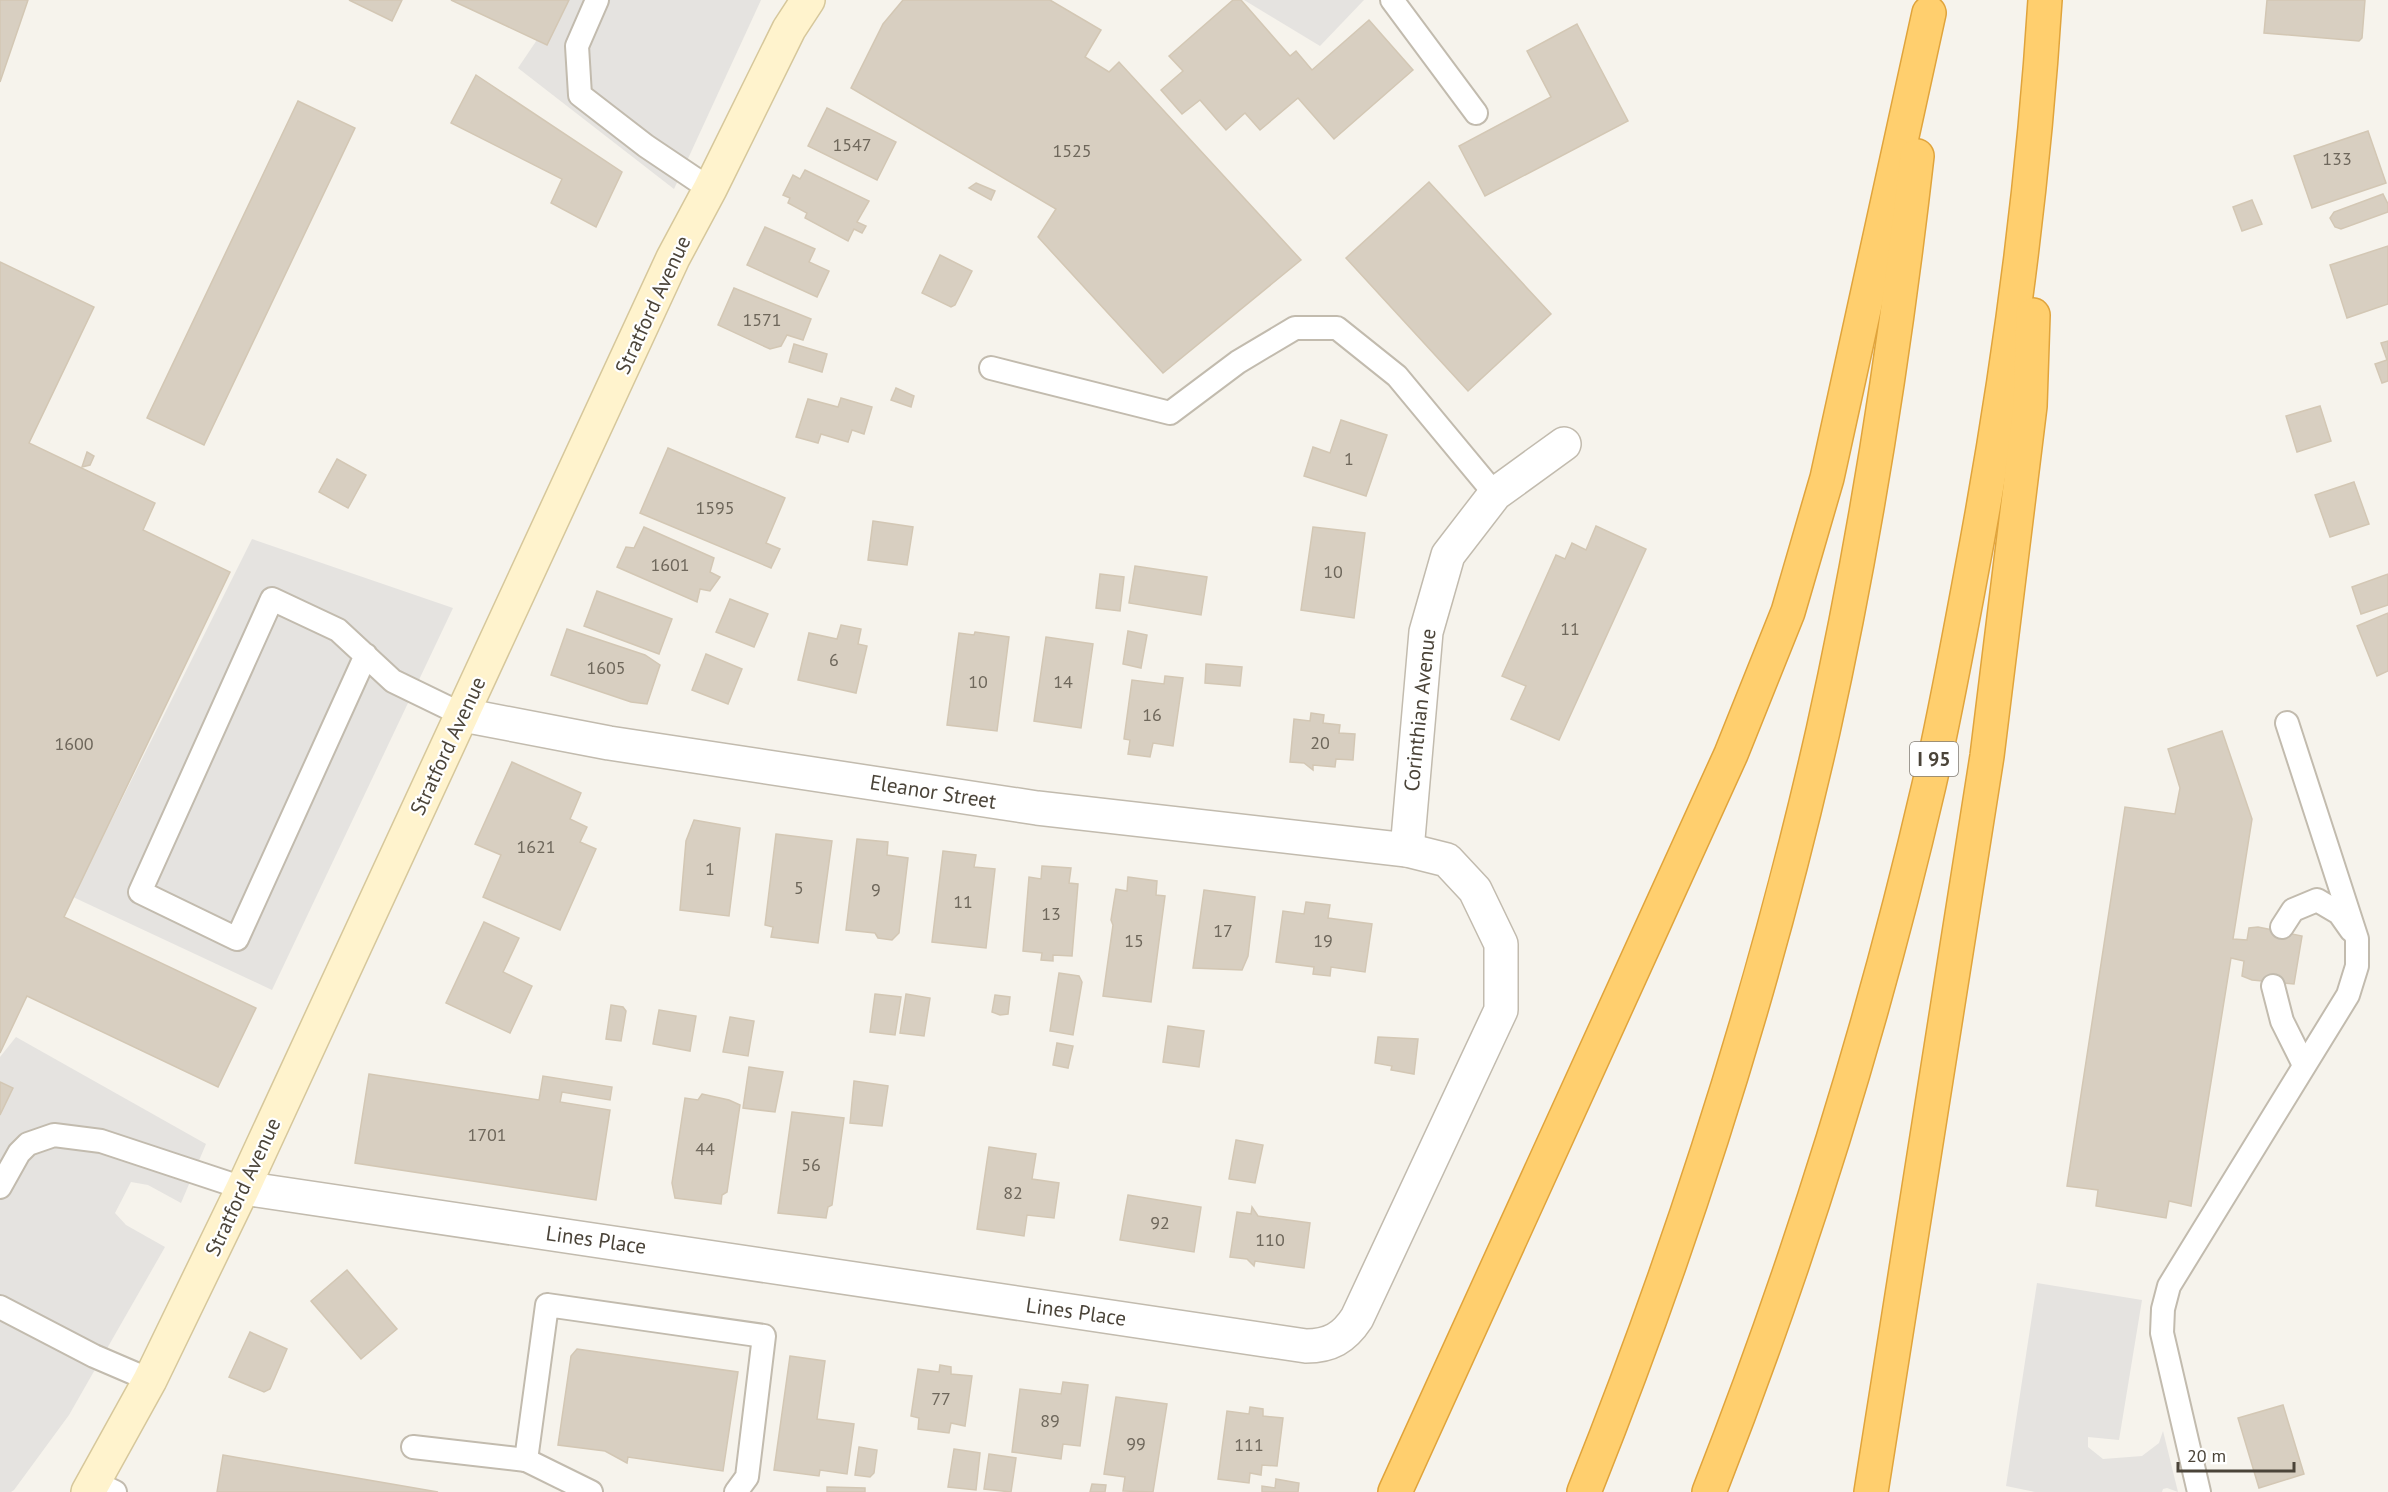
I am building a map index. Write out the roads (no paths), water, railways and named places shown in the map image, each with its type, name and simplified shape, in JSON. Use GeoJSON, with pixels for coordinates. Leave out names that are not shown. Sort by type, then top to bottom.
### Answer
{"type":"FeatureCollection","features":[{"type":"Feature","properties":{"kind":"highway","name":"I 95"},"geometry":{"type":"LineString","coordinates":[[1709,1492],[1763,1348],[1815,1195],[1895,924],[1929,783],[1987,492],[2010,346],[2028,201],[2045,0]]}},
{"type":"Feature","properties":{"kind":"highway"},"geometry":{"type":"LineString","coordinates":[[1395,1492],[1731,754],[1788,612],[1827,478],[1929,6]]}},
{"type":"Feature","properties":{"kind":"highway"},"geometry":{"type":"LineString","coordinates":[[1584,1492],[1660,1291],[1711,1142],[1754,999],[1822,732],[1852,590],[1878,445],[1917,158],[1929,6]]}},
{"type":"Feature","properties":{"kind":"highway"},"geometry":{"type":"LineString","coordinates":[[1871,1492],[1986,756],[2028,418],[2042,53]]}},
{"type":"Feature","properties":{"kind":"main road","name":"Stratford Avenue"},"geometry":{"type":"LineString","coordinates":[[99,1489],[243,1188],[673,258],[710,189],[789,29],[808,0]]}},
{"type":"Feature","properties":{"kind":"street","name":"Corinthian Avenue"},"geometry":{"type":"LineString","coordinates":[[1407,850],[1426,632],[1448,555],[1495,494],[1564,444]]}},
{"type":"Feature","properties":{"kind":"street","name":"Eleanor Street"},"geometry":{"type":"LineString","coordinates":[[463,714],[609,743],[1025,806],[1407,850]]}},
{"type":"Feature","properties":{"kind":"street","name":"Lines Place"},"geometry":{"type":"LineString","coordinates":[[243,1188],[1294,1344],[1324,1346],[1348,1332],[1357,1318],[1501,1010],[1501,944],[1475,891],[1447,860],[1407,850]]}},
{"type":"Feature","properties":{"kind":"lane"},"geometry":{"type":"LineString","coordinates":[[597,0],[576,46],[580,95],[646,146],[710,189]]}},
{"type":"Feature","properties":{"kind":"lane"},"geometry":{"type":"LineString","coordinates":[[1392,0],[1476,113]]}},
{"type":"Feature","properties":{"kind":"lane"},"geometry":{"type":"LineString","coordinates":[[991,368],[1170,413],[1238,362],[1294,328],[1337,328],[1397,376],[1495,494]]}},
{"type":"Feature","properties":{"kind":"lane"},"geometry":{"type":"LineString","coordinates":[[366,655],[237,939],[140,892],[272,599],[338,630],[366,655],[393,681],[463,714]]}},
{"type":"Feature","properties":{"kind":"lane"},"geometry":{"type":"LineString","coordinates":[[2199,1492],[2162,1333],[2163,1309],[2169,1286],[2348,995],[2356,966],[2357,939],[2287,723]]}},
{"type":"Feature","properties":{"kind":"lane"},"geometry":{"type":"LineString","coordinates":[[2282,927],[2293,910],[2317,900],[2339,913],[2357,939]]}},
{"type":"Feature","properties":{"kind":"lane"},"geometry":{"type":"LineString","coordinates":[[2273,986],[2282,1021],[2304,1065]]}},
{"type":"Feature","properties":{"kind":"lane"},"geometry":{"type":"LineString","coordinates":[[0,1188],[19,1153],[28,1144],[54,1135],[101,1141],[243,1188]]}},
{"type":"Feature","properties":{"kind":"lane"},"geometry":{"type":"LineString","coordinates":[[526,1460],[547,1305],[764,1336],[747,1477],[736,1492]]}},
{"type":"Feature","properties":{"kind":"lane"},"geometry":{"type":"LineString","coordinates":[[0,1307],[94,1356],[150,1380]]}},
{"type":"Feature","properties":{"kind":"lane"},"geometry":{"type":"LineString","coordinates":[[413,1447],[526,1460],[591,1492]]}}]}
